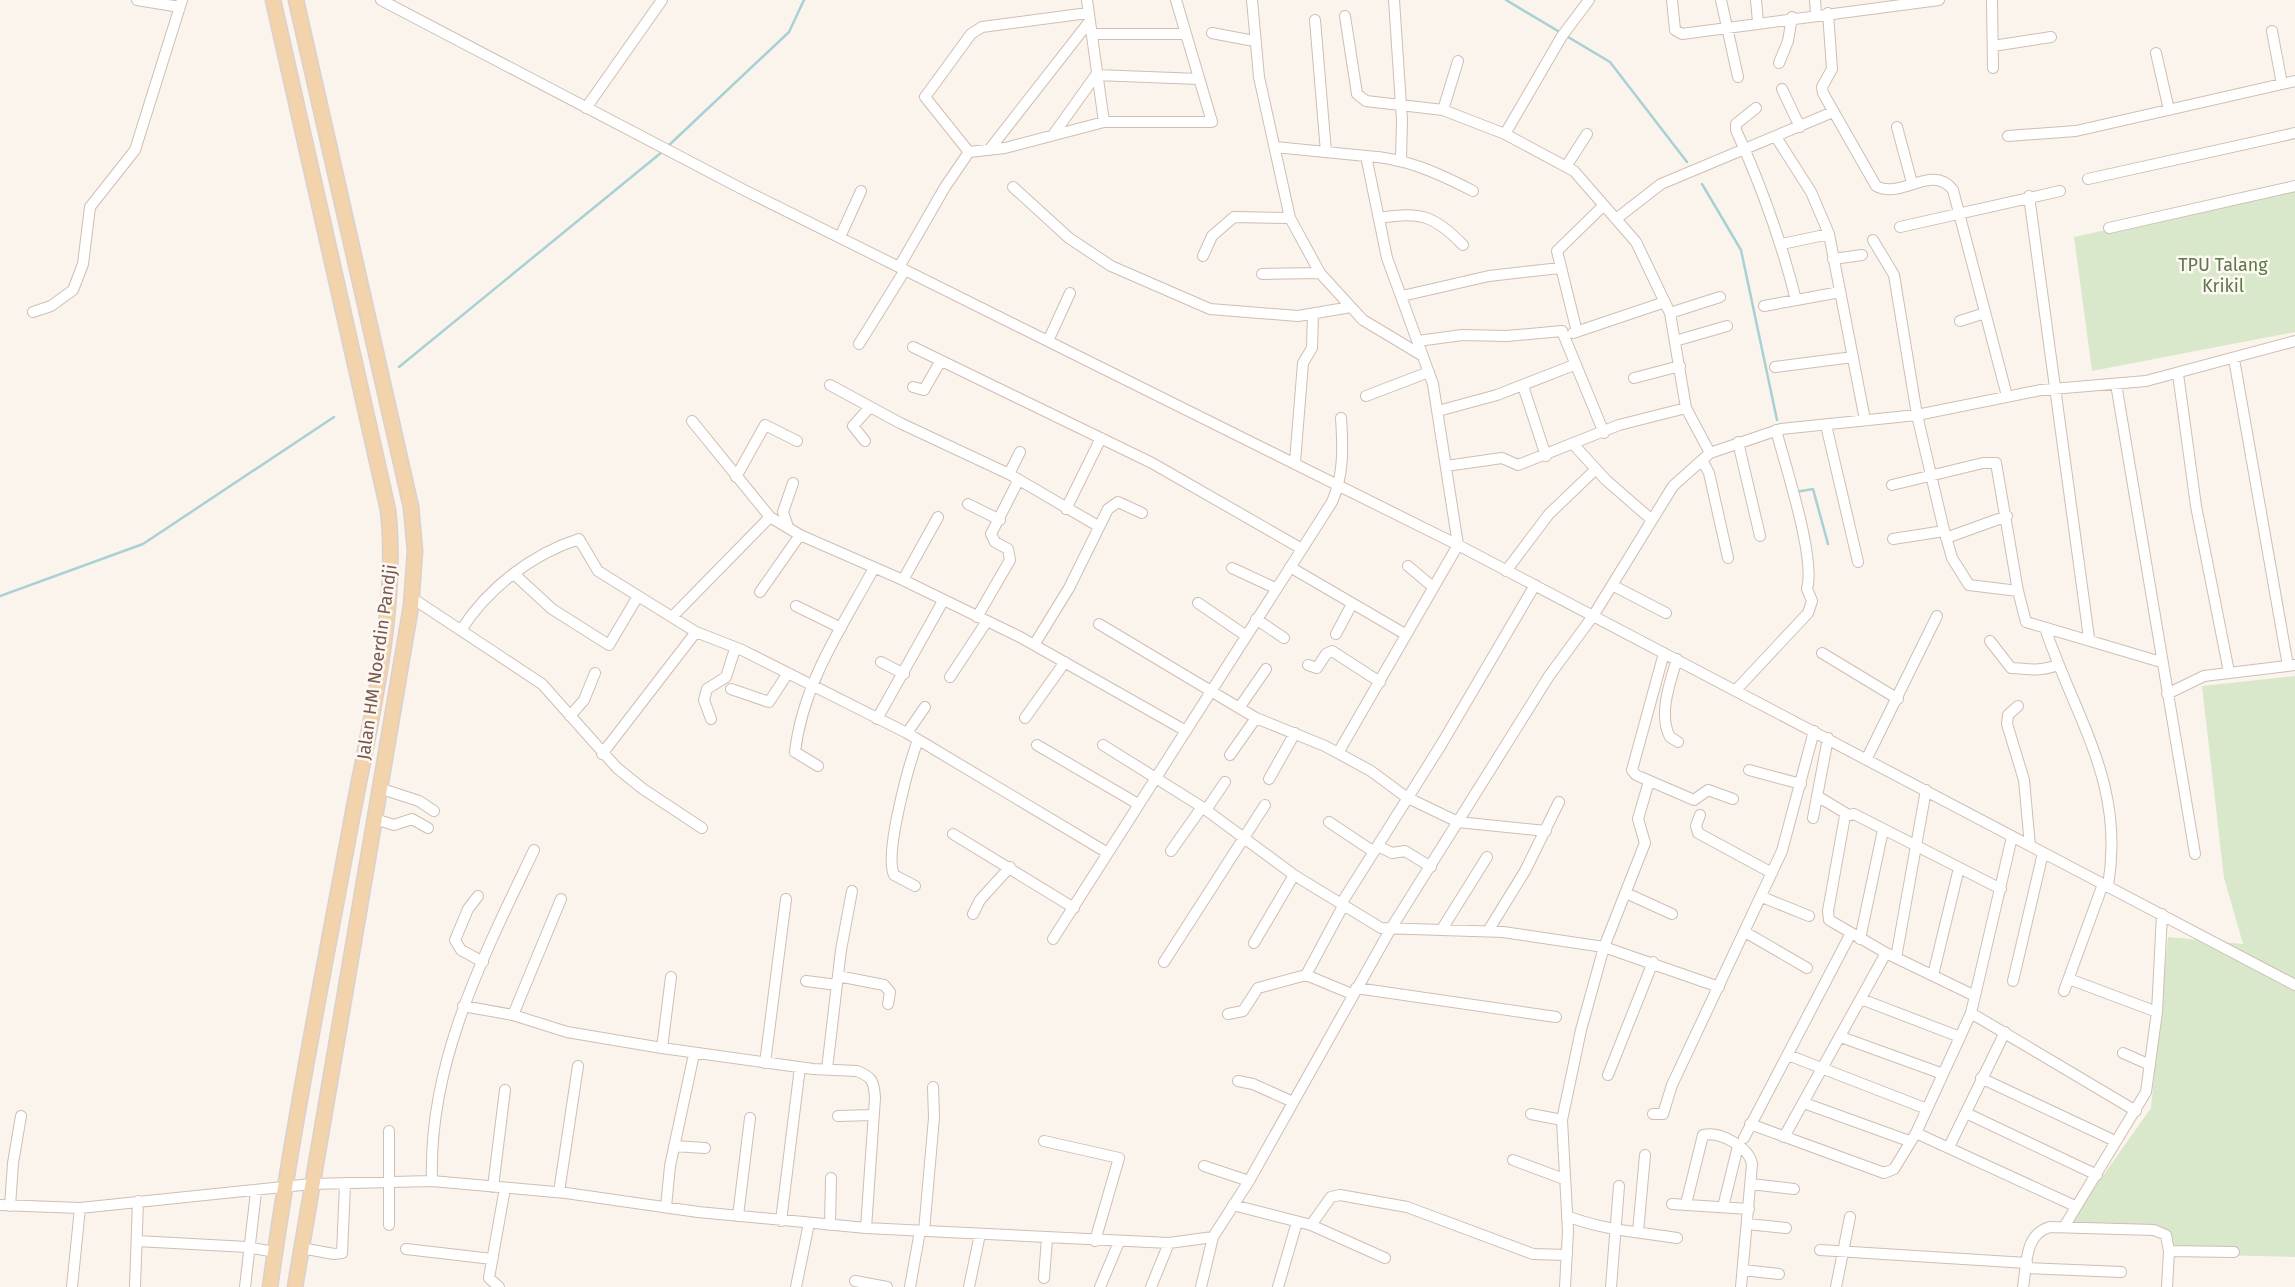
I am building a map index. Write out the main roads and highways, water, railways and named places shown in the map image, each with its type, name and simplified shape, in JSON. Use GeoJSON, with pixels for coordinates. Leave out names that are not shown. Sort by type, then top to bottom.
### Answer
{"type":"FeatureCollection","features":[{"type":"Feature","properties":{"kind":"main road","name":"Jalan HM Noerdin Pandji"},"geometry":{"type":"LineString","coordinates":[[270,1287],[284,1189],[365,750],[388,606],[393,551],[388,510],[273,0]]}},
{"type":"Feature","properties":{"kind":"main road","name":"Jalan HM Noerdin Pandji"},"geometry":{"type":"LineString","coordinates":[[295,1287],[412,598],[415,551],[411,507],[296,0]]}},
{"type":"Feature","properties":{"kind":"waterway"},"geometry":{"type":"LineString","coordinates":[[667,147],[789,32],[804,0]]}},
{"type":"Feature","properties":{"kind":"waterway"},"geometry":{"type":"LineString","coordinates":[[1506,0],[1610,62],[1687,162]]}},
{"type":"Feature","properties":{"kind":"waterway"},"geometry":{"type":"LineString","coordinates":[[399,367],[662,152]]}},
{"type":"Feature","properties":{"kind":"waterway"},"geometry":{"type":"LineString","coordinates":[[1702,184],[1741,250],[1777,420]]}},
{"type":"Feature","properties":{"kind":"waterway"},"geometry":{"type":"LineString","coordinates":[[0,596],[143,544],[334,417]]}},
{"type":"Feature","properties":{"kind":"waterway"},"geometry":{"type":"LineString","coordinates":[[1796,492],[1813,489],[1828,544]]}},
{"type":"Feature","properties":{"kind":"park label","name":"TPU Talang Krikil"},"geometry":{"type":"Point","coordinates":[2223,275]}}]}
